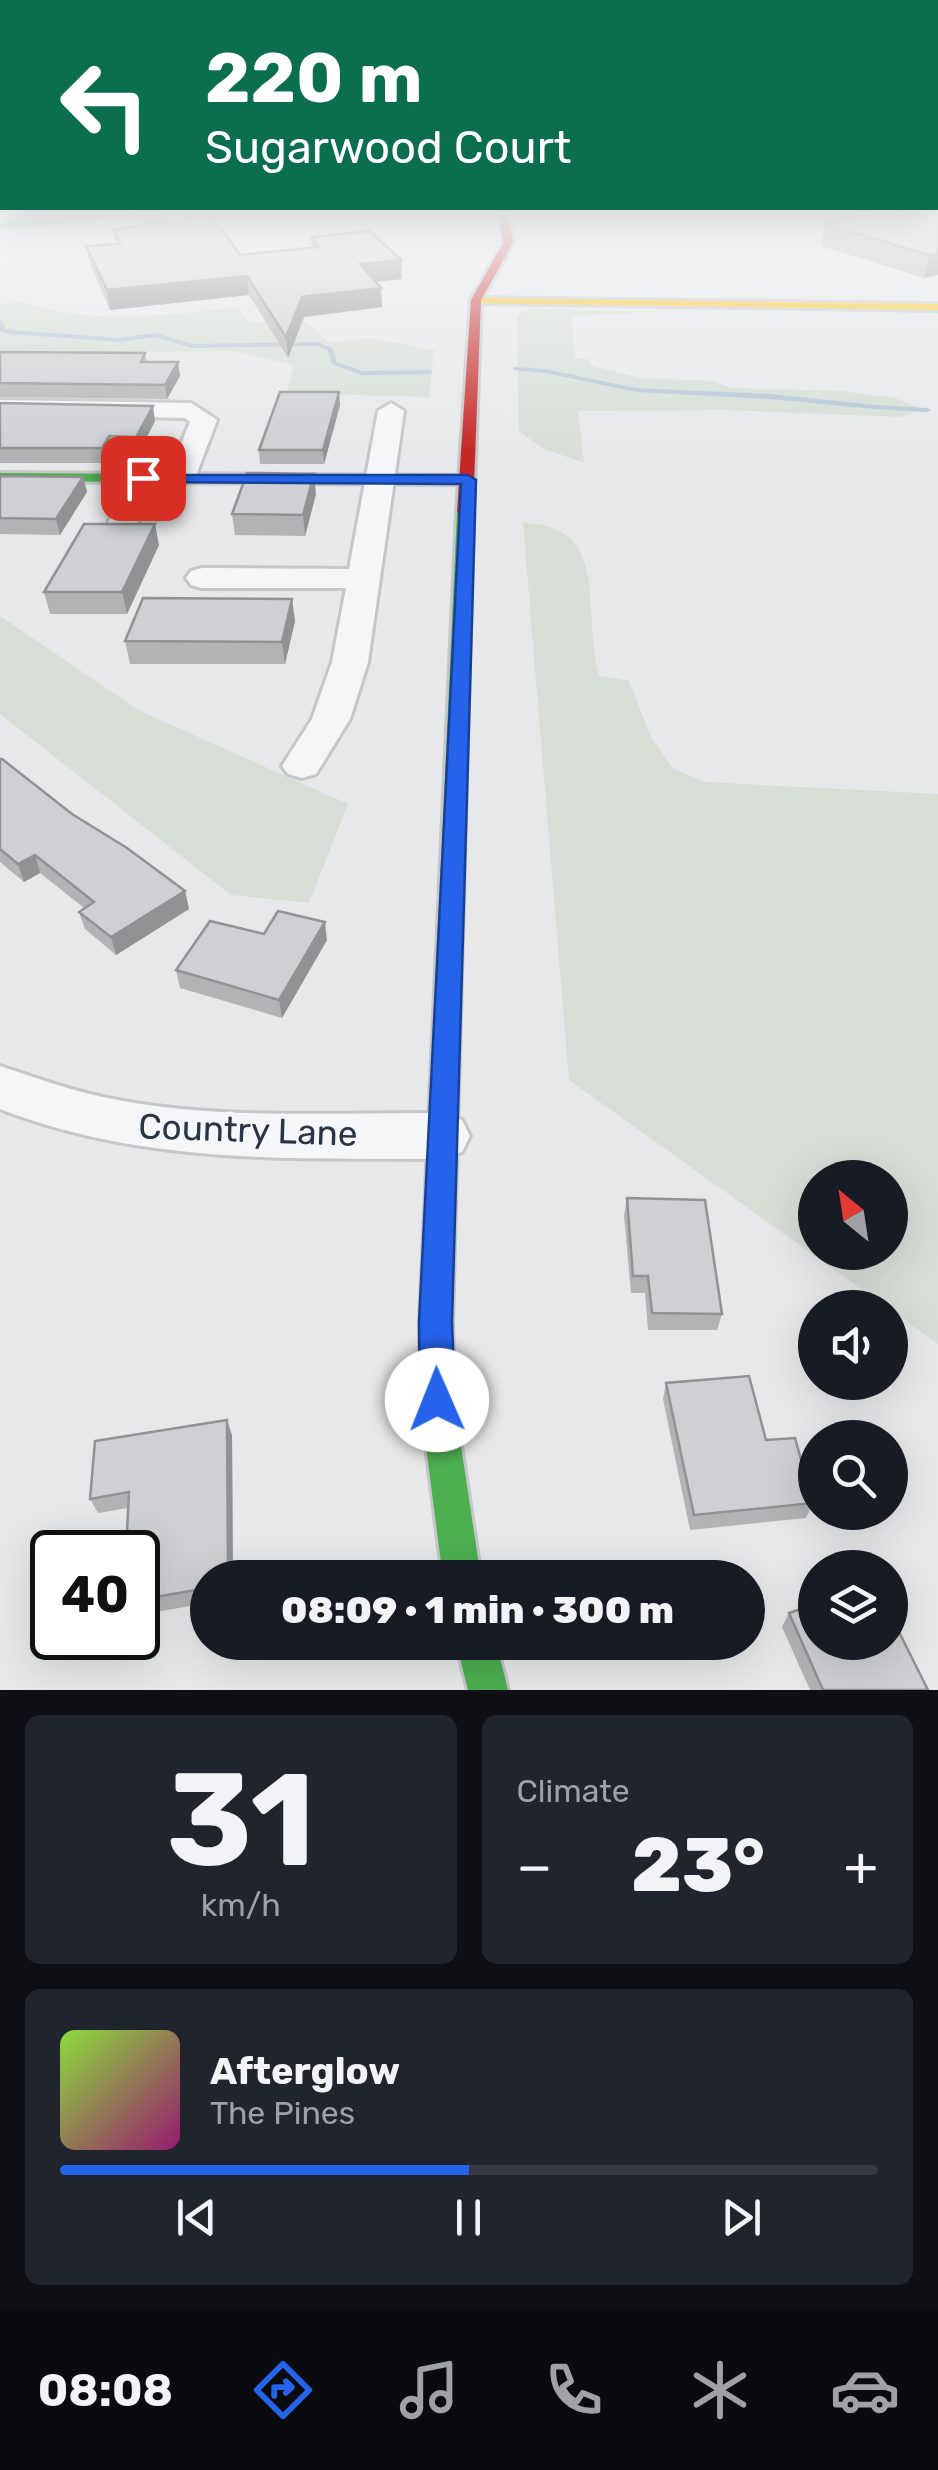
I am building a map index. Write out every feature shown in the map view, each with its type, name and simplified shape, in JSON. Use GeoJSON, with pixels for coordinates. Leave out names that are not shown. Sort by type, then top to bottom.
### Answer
{"type":"FeatureCollection","features":[{"type":"Feature","properties":{"kind":"street"},"geometry":{"type":"LineString","coordinates":[[459,1560],[437,1400],[436,1322],[470,371],[476,300],[481,292]]}},
{"type":"Feature","properties":{"kind":"street"},"geometry":{"type":"LineString","coordinates":[[476,300],[938,307]]}},
{"type":"Feature","properties":{"kind":"street"},"geometry":{"type":"LineString","coordinates":[[0,407],[191,411],[204,420],[181,478]]}},
{"type":"Feature","properties":{"kind":"street"},"geometry":{"type":"LineString","coordinates":[[302,766],[319,743],[342,690],[392,411]]}},
{"type":"Feature","properties":{"kind":"street"},"geometry":{"type":"LineString","coordinates":[[0,477],[468,480]]}},
{"type":"Feature","properties":{"kind":"street"},"geometry":{"type":"LineString","coordinates":[[116,536],[143,478]]}},
{"type":"Feature","properties":{"kind":"street"},"geometry":{"type":"LineString","coordinates":[[202,578],[364,579]]}},
{"type":"Feature","properties":{"kind":"street","name":"Country Lane"},"geometry":{"type":"LineString","coordinates":[[0,1087],[70,1115],[149,1130],[443,1136]]}},
{"type":"Feature","properties":{"kind":"street"},"geometry":{"type":"LineString","coordinates":[[480,1660],[488,1690]]}},
{"type":"Feature","properties":{"kind":"shaded area"},"geometry":{"type":"Polygon","coordinates":[[[23,302],[101,316],[237,308],[249,322],[307,322],[328,342],[373,338],[434,350],[429,397],[287,393],[294,365],[234,351],[0,353],[0,304],[23,302]]]}},
{"type":"Feature","properties":{"kind":"shaded area"},"geometry":{"type":"Polygon","coordinates":[[[531,308],[651,312],[572,316],[575,358],[588,359],[592,366],[641,378],[714,381],[731,388],[842,391],[895,398],[917,407],[914,413],[899,417],[725,410],[578,411],[584,463],[542,448],[519,431],[517,315],[531,308]]]}},
{"type":"Feature","properties":{"kind":"shaded area"},"geometry":{"type":"Polygon","coordinates":[[[523,523],[551,528],[570,539],[582,555],[588,576],[599,676],[629,681],[651,737],[673,768],[704,782],[938,794],[938,1344],[908,1323],[908,1290],[863,1290],[835,1270],[908,1270],[908,1160],[798,1160],[798,1244],[569,1080],[523,523]]]}},
{"type":"Feature","properties":{"kind":"shaded area"},"geometry":{"type":"Polygon","coordinates":[[[0,616],[140,711],[348,804],[309,903],[231,895],[0,714],[0,616]]]}},
{"type":"Feature","properties":{"kind":"building"},"geometry":{"type":"Polygon","coordinates":[[[257,292],[347,292],[302,297],[286,337],[257,292]]]}},
{"type":"Feature","properties":{"kind":"building"},"geometry":{"type":"Polygon","coordinates":[[[0,352],[145,353],[141,362],[178,362],[165,385],[0,383],[0,352]]]}},
{"type":"Feature","properties":{"kind":"building"},"geometry":{"type":"Polygon","coordinates":[[[280,392],[339,392],[323,450],[259,450],[280,392]]]}},
{"type":"Feature","properties":{"kind":"building"},"geometry":{"type":"Polygon","coordinates":[[[0,403],[153,406],[136,437],[109,436],[102,448],[0,448],[0,403]]]}},
{"type":"Feature","properties":{"kind":"building"},"geometry":{"type":"Polygon","coordinates":[[[247,473],[314,474],[303,515],[232,514],[247,473]]]}},
{"type":"Feature","properties":{"kind":"building"},"geometry":{"type":"Polygon","coordinates":[[[0,476],[83,477],[56,519],[0,518],[0,476]]]}},
{"type":"Feature","properties":{"kind":"building"},"geometry":{"type":"Polygon","coordinates":[[[84,524],[155,524],[122,592],[44,592],[84,524]]]}},
{"type":"Feature","properties":{"kind":"building"},"geometry":{"type":"Polygon","coordinates":[[[143,598],[292,599],[282,642],[125,641],[143,598]]]}},
{"type":"Feature","properties":{"kind":"building"},"geometry":{"type":"Polygon","coordinates":[[[0,759],[185,891],[111,937],[79,912],[94,902],[35,855],[18,864],[0,849],[0,759]]]}},
{"type":"Feature","properties":{"kind":"building"},"geometry":{"type":"Polygon","coordinates":[[[278,911],[325,922],[279,1000],[176,970],[210,921],[264,934],[278,911]]]}},
{"type":"Feature","properties":{"kind":"building"},"geometry":{"type":"Polygon","coordinates":[[[627,1198],[705,1200],[722,1314],[652,1313],[648,1276],[633,1276],[627,1198]]]}},
{"type":"Feature","properties":{"kind":"building"},"geometry":{"type":"Polygon","coordinates":[[[749,1376],[766,1440],[795,1438],[798,1505],[694,1515],[666,1383],[749,1376]]]}},
{"type":"Feature","properties":{"kind":"building"},"geometry":{"type":"Polygon","coordinates":[[[227,1420],[228,1560],[190,1560],[190,1591],[160,1596],[160,1530],[127,1530],[129,1492],[90,1499],[95,1441],[227,1420]]]}},
{"type":"Feature","properties":{"kind":"building"},"geometry":{"type":"Polygon","coordinates":[[[798,1610],[798,1633],[789,1613],[798,1610]]]}},
{"type":"Feature","properties":{"kind":"building"},"geometry":{"type":"Polygon","coordinates":[[[908,1650],[928,1690],[823,1690],[810,1660],[908,1660],[908,1650]]]}},
{"type":"Feature","properties":{"kind":"waterway"},"geometry":{"type":"LineString","coordinates":[[0,322],[2,330],[11,332],[119,340],[155,335],[192,346],[318,344],[331,350],[334,363],[361,373],[430,372]]}},
{"type":"Feature","properties":{"kind":"waterway"},"geometry":{"type":"LineString","coordinates":[[515,369],[545,371],[636,390],[770,396],[927,410]]}},
{"type":"Feature","properties":{"kind":"traffic: fast"},"geometry":{"type":"LineString","coordinates":[[0,477],[468,480]]}},
{"type":"Feature","properties":{"kind":"traffic: fast"},"geometry":{"type":"LineString","coordinates":[[459,1560],[437,1400],[436,1322],[465,512]]}},
{"type":"Feature","properties":{"kind":"traffic: fast"},"geometry":{"type":"LineString","coordinates":[[480,1660],[488,1690]]}},
{"type":"Feature","properties":{"kind":"traffic: slow"},"geometry":{"type":"LineString","coordinates":[[476,300],[938,307]]}},
{"type":"Feature","properties":{"kind":"traffic: jam"},"geometry":{"type":"LineString","coordinates":[[465,512],[476,300],[481,292]]}},
{"type":"Feature","properties":{"kind":"route"},"geometry":{"type":"LineString","coordinates":[[143,478],[468,480],[436,1322],[437,1400]]}}]}
